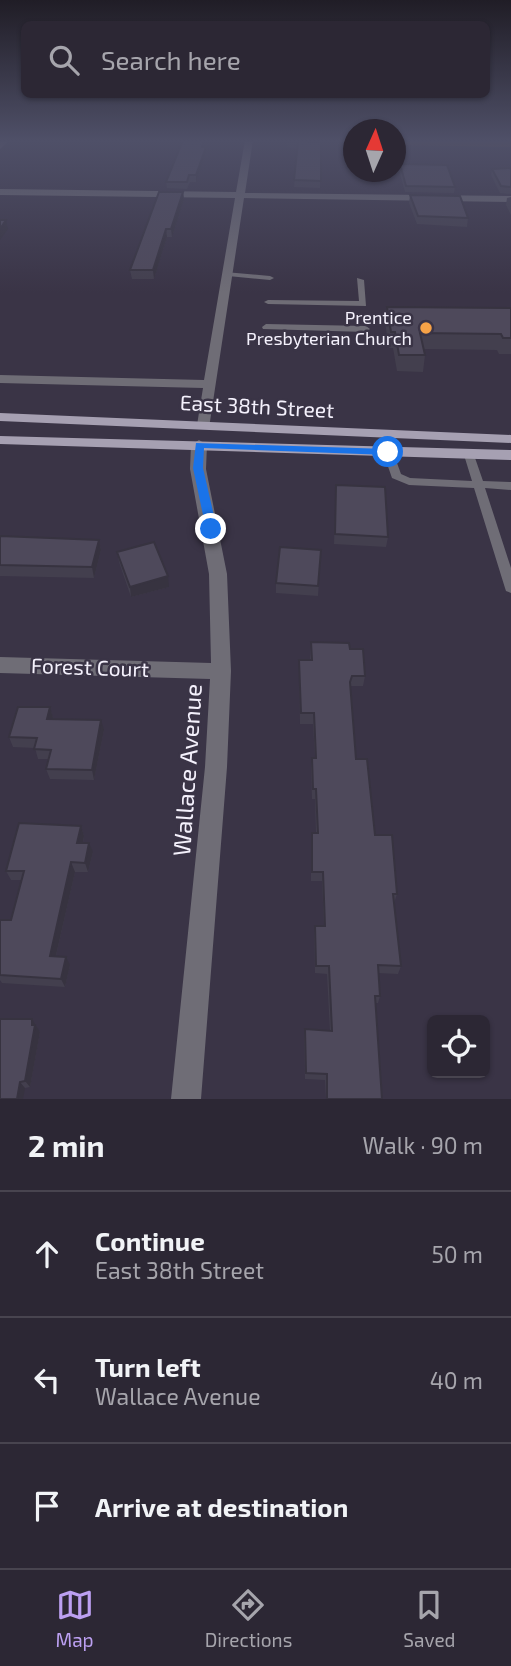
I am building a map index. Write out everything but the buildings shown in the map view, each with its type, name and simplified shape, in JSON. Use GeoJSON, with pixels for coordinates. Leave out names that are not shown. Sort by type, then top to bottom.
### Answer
{"type":"FeatureCollection","features":[{"type":"Feature","properties":{"kind":"main road","name":"East 38th Street"},"geometry":{"type":"LineString","coordinates":[[0,417],[388,452],[511,455]]}},
{"type":"Feature","properties":{"kind":"main road","name":"East 38th Street"},"geometry":{"type":"LineString","coordinates":[[0,440],[202,435],[511,439]]}},
{"type":"Feature","properties":{"kind":"street"},"geometry":{"type":"LineString","coordinates":[[17,191],[511,199]]}},
{"type":"Feature","properties":{"kind":"street","name":"Wallace Avenue"},"geometry":{"type":"LineString","coordinates":[[186,1099],[216,767],[221,671],[218,575],[198,468],[241,191]]}},
{"type":"Feature","properties":{"kind":"street"},"geometry":{"type":"LineString","coordinates":[[0,379],[209,384]]}},
{"type":"Feature","properties":{"kind":"street","name":"Forest Court"},"geometry":{"type":"LineString","coordinates":[[0,665],[221,671]]}},
{"type":"Feature","properties":{"kind":"lane"},"geometry":{"type":"LineString","coordinates":[[228,274],[270,278]]}},
{"type":"Feature","properties":{"kind":"lane"},"geometry":{"type":"LineString","coordinates":[[268,302],[363,304],[360,279]]}},
{"type":"Feature","properties":{"kind":"lane"},"geometry":{"type":"LineString","coordinates":[[266,327],[366,329]]}},
{"type":"Feature","properties":{"kind":"lane"},"geometry":{"type":"LineString","coordinates":[[388,452],[396,476],[409,481],[511,486]]}},
{"type":"Feature","properties":{"kind":"lane"},"geometry":{"type":"LineString","coordinates":[[468,454],[511,587]]}},
{"type":"Feature","properties":{"kind":"place","name":"Prentice Presbyterian Church"},"geometry":{"type":"Point","coordinates":[426,328]}},
{"type":"Feature","properties":{"kind":"route"},"geometry":{"type":"LineString","coordinates":[[211,529],[198,468],[199,445],[388,452]]}}]}
